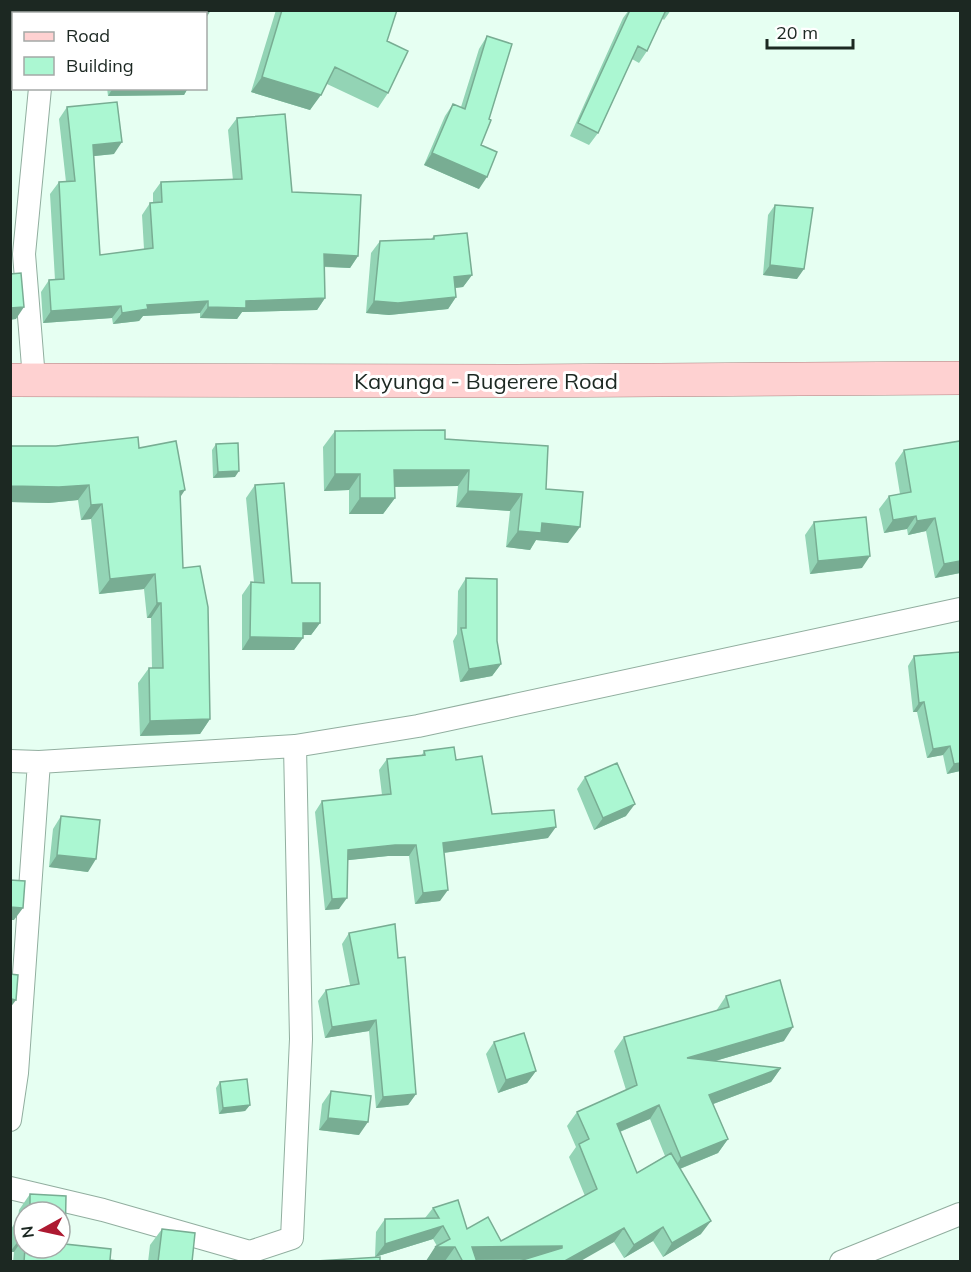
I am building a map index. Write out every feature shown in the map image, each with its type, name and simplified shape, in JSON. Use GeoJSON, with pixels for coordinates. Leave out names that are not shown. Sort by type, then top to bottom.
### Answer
{"type":"FeatureCollection","features":[{"type":"Feature","properties":{"kind":"main road","name":"Kayunga - Bugerere Road"},"geometry":{"type":"LineString","coordinates":[[22,379],[528,381],[960,378]]}},
{"type":"Feature","properties":{"kind":"street"},"geometry":{"type":"LineString","coordinates":[[22,379],[24,254],[40,90]]}},
{"type":"Feature","properties":{"kind":"street"},"geometry":{"type":"LineString","coordinates":[[10,760],[39,762],[295,746],[418,726],[960,609]]}},
{"type":"Feature","properties":{"kind":"street"},"geometry":{"type":"LineString","coordinates":[[10,1188],[250,1252],[291,1238],[302,1039],[295,746]]}},
{"type":"Feature","properties":{"kind":"street"},"geometry":{"type":"LineString","coordinates":[[10,1120],[17,1072],[39,762]]}},
{"type":"Feature","properties":{"kind":"street"},"geometry":{"type":"LineString","coordinates":[[841,1262],[960,1214]]}},
{"type":"Feature","properties":{"kind":"building"},"geometry":{"type":"Polygon","coordinates":[[[144,10],[201,10],[200,12],[144,12],[144,10]]]}},
{"type":"Feature","properties":{"kind":"building"},"geometry":{"type":"Polygon","coordinates":[[[282,10],[397,10],[387,41],[408,51],[388,93],[335,67],[321,95],[262,77],[282,10]]]}},
{"type":"Feature","properties":{"kind":"building"},"geometry":{"type":"Polygon","coordinates":[[[630,10],[666,10],[647,51],[638,46],[598,133],[578,123],[630,10]]]}},
{"type":"Feature","properties":{"kind":"building"},"geometry":{"type":"Polygon","coordinates":[[[10,12],[12,13],[12,50],[10,50],[10,12]]]}},
{"type":"Feature","properties":{"kind":"building"},"geometry":{"type":"Polygon","coordinates":[[[487,36],[512,44],[489,119],[491,120],[481,145],[497,152],[487,177],[432,153],[453,104],[465,109],[487,36]]]}},
{"type":"Feature","properties":{"kind":"building"},"geometry":{"type":"Polygon","coordinates":[[[117,102],[122,142],[93,145],[100,255],[153,248],[150,203],[162,202],[161,182],[242,179],[237,118],[285,114],[292,192],[361,195],[358,256],[324,254],[325,298],[246,301],[246,308],[208,307],[208,301],[147,305],[148,309],[122,313],[121,306],[51,311],[49,280],[64,279],[59,182],[75,181],[67,107],[117,102]]]}},
{"type":"Feature","properties":{"kind":"building"},"geometry":{"type":"Polygon","coordinates":[[[775,205],[813,208],[804,269],[770,265],[775,205]]]}},
{"type":"Feature","properties":{"kind":"building"},"geometry":{"type":"Polygon","coordinates":[[[467,233],[472,275],[454,277],[456,297],[398,303],[374,301],[380,241],[434,239],[434,236],[467,233]]]}},
{"type":"Feature","properties":{"kind":"building"},"geometry":{"type":"Polygon","coordinates":[[[21,273],[24,307],[10,308],[10,274],[21,273]]]}},
{"type":"Feature","properties":{"kind":"building"},"geometry":{"type":"Polygon","coordinates":[[[445,430],[445,439],[548,446],[546,489],[583,492],[580,527],[542,523],[541,533],[518,531],[522,494],[468,491],[469,470],[394,470],[395,498],[360,498],[360,474],[335,474],[335,431],[445,430]]]}},
{"type":"Feature","properties":{"kind":"building"},"geometry":{"type":"Polygon","coordinates":[[[138,437],[139,448],[176,441],[185,490],[180,491],[183,568],[200,566],[208,607],[210,719],[150,721],[149,668],[163,668],[161,603],[157,603],[155,574],[110,579],[102,504],[91,505],[89,485],[10,486],[10,446],[56,446],[138,437]]]}},
{"type":"Feature","properties":{"kind":"building"},"geometry":{"type":"Polygon","coordinates":[[[960,441],[960,561],[944,564],[935,518],[917,521],[916,516],[893,520],[889,496],[911,492],[904,450],[960,441]]]}},
{"type":"Feature","properties":{"kind":"building"},"geometry":{"type":"Polygon","coordinates":[[[238,443],[239,471],[218,472],[216,444],[238,443]]]}},
{"type":"Feature","properties":{"kind":"building"},"geometry":{"type":"Polygon","coordinates":[[[284,483],[292,583],[320,583],[320,623],[303,623],[303,638],[250,637],[251,582],[264,583],[255,485],[284,483]]]}},
{"type":"Feature","properties":{"kind":"building"},"geometry":{"type":"Polygon","coordinates":[[[866,517],[870,556],[818,561],[814,522],[866,517]]]}},
{"type":"Feature","properties":{"kind":"building"},"geometry":{"type":"Polygon","coordinates":[[[466,578],[497,579],[497,641],[501,664],[469,669],[461,628],[466,628],[466,578]]]}},
{"type":"Feature","properties":{"kind":"building"},"geometry":{"type":"Polygon","coordinates":[[[960,652],[960,763],[954,764],[950,746],[933,749],[924,702],[919,703],[914,656],[960,652]]]}},
{"type":"Feature","properties":{"kind":"building"},"geometry":{"type":"Polygon","coordinates":[[[454,747],[456,760],[482,756],[492,814],[554,810],[556,827],[443,843],[448,890],[423,893],[416,845],[348,850],[347,898],[332,899],[322,801],[391,794],[387,759],[425,755],[424,751],[454,747]]]}},
{"type":"Feature","properties":{"kind":"building"},"geometry":{"type":"Polygon","coordinates":[[[617,763],[635,804],[603,818],[585,777],[617,763]]]}},
{"type":"Feature","properties":{"kind":"building"},"geometry":{"type":"Polygon","coordinates":[[[61,816],[100,820],[96,859],[57,855],[61,816]]]}},
{"type":"Feature","properties":{"kind":"building"},"geometry":{"type":"Polygon","coordinates":[[[10,880],[25,881],[23,908],[10,907],[10,880]]]}},
{"type":"Feature","properties":{"kind":"building"},"geometry":{"type":"Polygon","coordinates":[[[395,924],[398,958],[405,957],[416,1094],[383,1097],[376,1020],[332,1027],[326,990],[359,984],[349,933],[395,924]]]}},
{"type":"Feature","properties":{"kind":"building"},"geometry":{"type":"Polygon","coordinates":[[[10,974],[18,975],[16,1000],[11,999],[10,1008],[10,974]]]}},
{"type":"Feature","properties":{"kind":"building"},"geometry":{"type":"Polygon","coordinates":[[[780,980],[793,1027],[687,1058],[781,1068],[709,1095],[728,1139],[681,1158],[659,1105],[617,1124],[637,1173],[671,1153],[711,1221],[672,1243],[663,1227],[634,1245],[624,1228],[563,1262],[516,1262],[562,1248],[562,1246],[472,1247],[477,1262],[463,1262],[455,1247],[435,1247],[450,1239],[443,1226],[385,1244],[385,1219],[439,1218],[433,1208],[458,1200],[467,1229],[488,1217],[501,1241],[597,1189],[579,1144],[589,1139],[577,1112],[637,1085],[624,1037],[729,1007],[726,996],[780,980]]]}},
{"type":"Feature","properties":{"kind":"building"},"geometry":{"type":"Polygon","coordinates":[[[524,1033],[536,1071],[506,1080],[494,1042],[524,1033]]]}},
{"type":"Feature","properties":{"kind":"building"},"geometry":{"type":"Polygon","coordinates":[[[247,1079],[250,1105],[223,1108],[220,1082],[247,1079]]]}},
{"type":"Feature","properties":{"kind":"building"},"geometry":{"type":"Polygon","coordinates":[[[331,1091],[371,1096],[368,1122],[328,1118],[331,1091]]]}},
{"type":"Feature","properties":{"kind":"building"},"geometry":{"type":"Polygon","coordinates":[[[30,1194],[66,1196],[66,1200],[30,1200],[30,1194]]]}},
{"type":"Feature","properties":{"kind":"building"},"geometry":{"type":"Polygon","coordinates":[[[162,1229],[195,1233],[192,1262],[158,1262],[162,1229]]]}},
{"type":"Feature","properties":{"kind":"building"},"geometry":{"type":"Polygon","coordinates":[[[72,1245],[111,1249],[110,1260],[124,1262],[24,1262],[24,1260],[72,1260],[72,1245]]]}},
{"type":"Feature","properties":{"kind":"building"},"geometry":{"type":"Polygon","coordinates":[[[380,1257],[380,1262],[317,1262],[317,1261],[380,1257]]]}}]}
